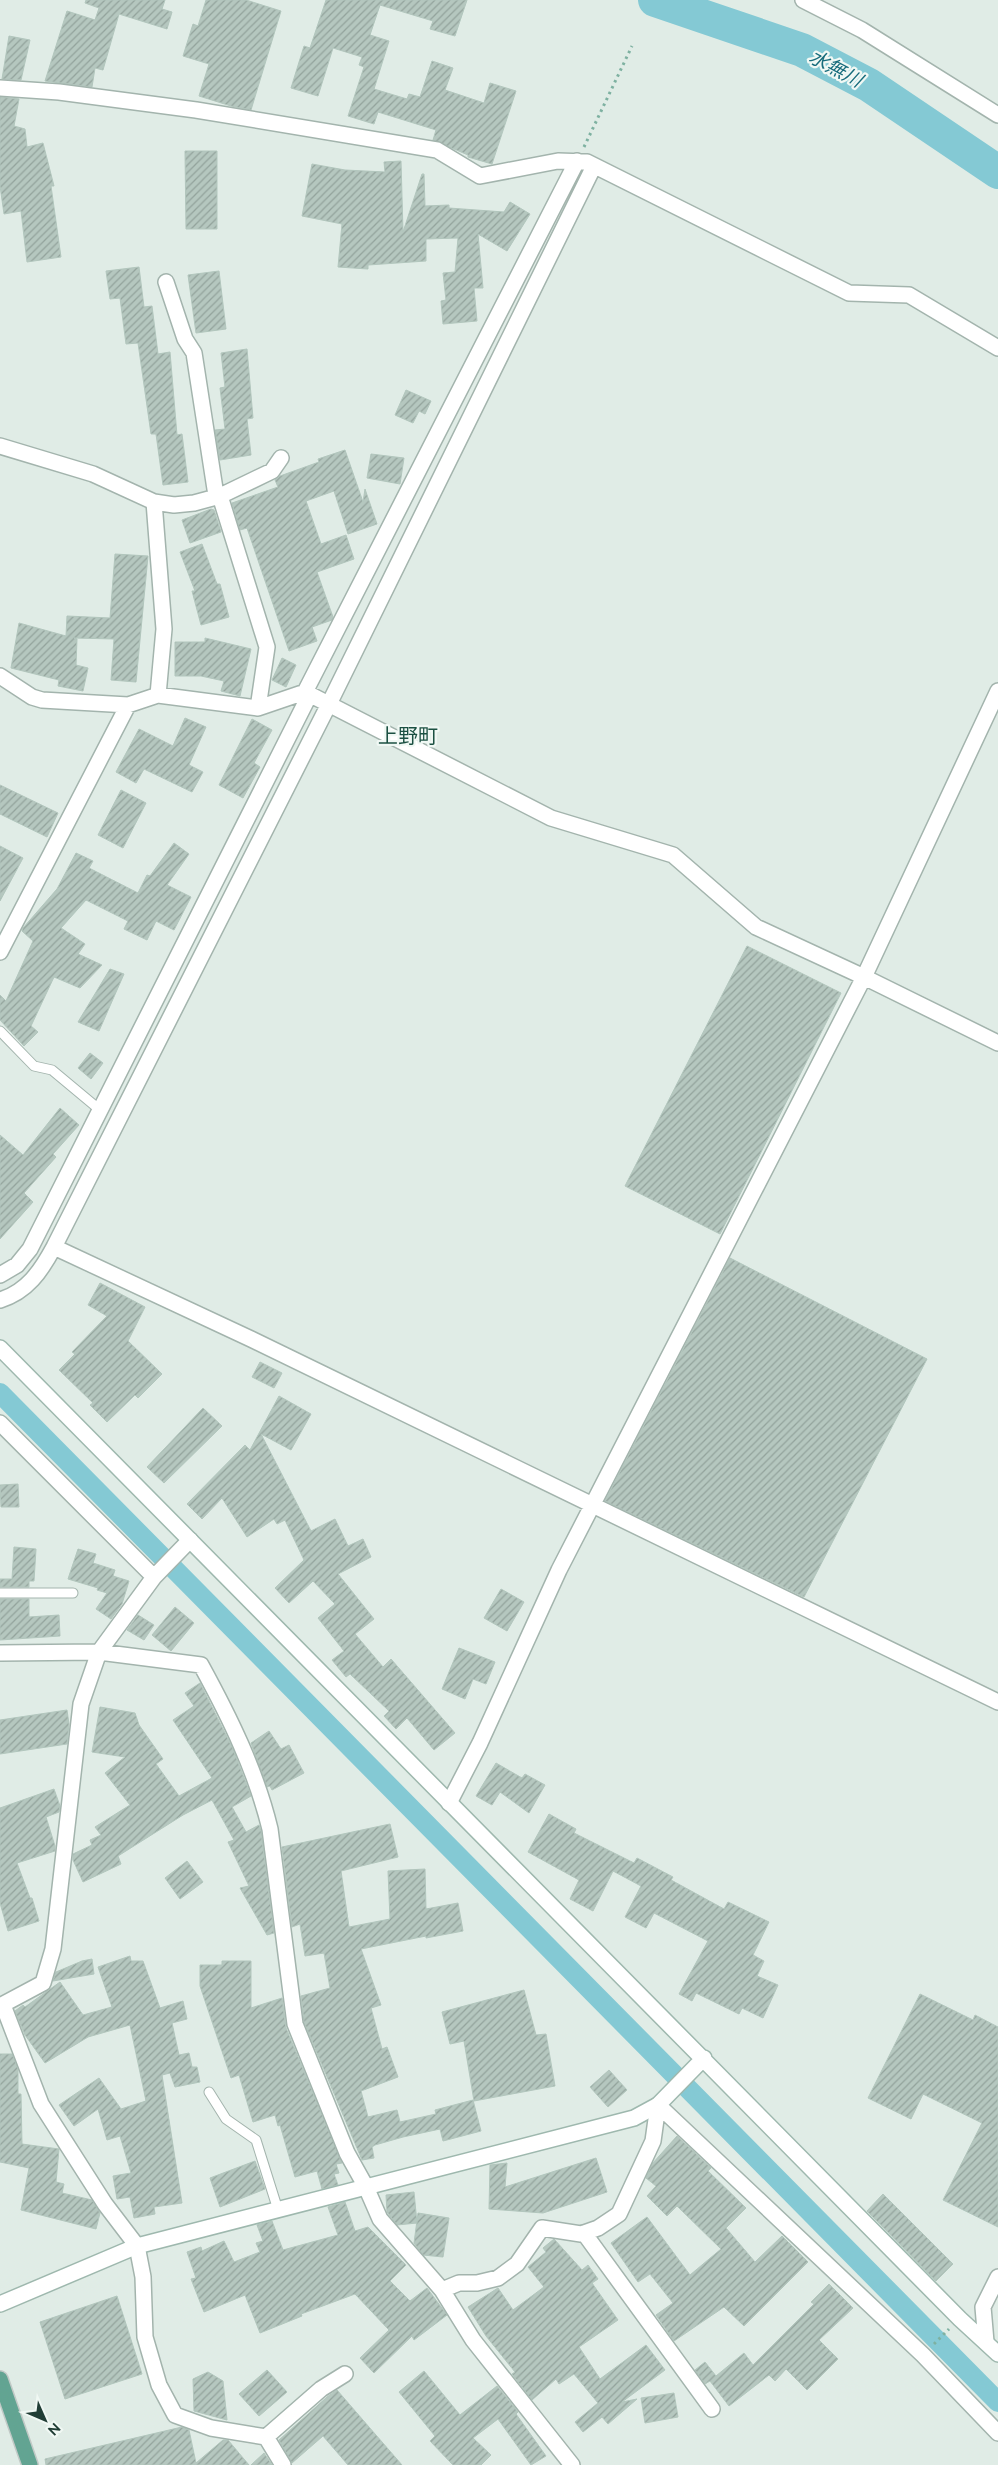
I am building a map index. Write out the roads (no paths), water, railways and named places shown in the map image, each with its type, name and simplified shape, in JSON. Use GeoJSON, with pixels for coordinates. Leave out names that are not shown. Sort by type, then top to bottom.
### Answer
{"type":"FeatureCollection","features":[{"type":"Feature","properties":{"kind":"main road"},"geometry":{"type":"LineString","coordinates":[[0,2379],[30,2465]]}},
{"type":"Feature","properties":{"kind":"street"},"geometry":{"type":"LineString","coordinates":[[803,0],[862,30],[998,115]]}},
{"type":"Feature","properties":{"kind":"street"},"geometry":{"type":"LineString","coordinates":[[0,88],[59,92],[196,110],[437,150],[480,176],[558,161],[577,162],[594,166],[849,293],[909,295],[998,348]]}},
{"type":"Feature","properties":{"kind":"street"},"geometry":{"type":"LineString","coordinates":[[0,1275],[17,1265],[30,1249],[308,693],[577,162]]}},
{"type":"Feature","properties":{"kind":"street"},"geometry":{"type":"LineString","coordinates":[[0,1300],[15,1296],[41,1271],[54,1247],[329,704],[594,166]]}},
{"type":"Feature","properties":{"kind":"street"},"geometry":{"type":"LineString","coordinates":[[166,282],[185,340],[194,353],[215,489],[220,496],[267,648],[258,708]]}},
{"type":"Feature","properties":{"kind":"street"},"geometry":{"type":"LineString","coordinates":[[0,446],[93,474],[154,502],[174,505],[194,503],[220,496],[272,472],[281,458]]}},
{"type":"Feature","properties":{"kind":"street"},"geometry":{"type":"LineString","coordinates":[[154,502],[164,629],[158,695]]}},
{"type":"Feature","properties":{"kind":"street"},"geometry":{"type":"LineString","coordinates":[[0,676],[32,697],[42,700],[128,705],[158,695],[258,708],[308,693],[552,818],[673,855],[756,927],[864,977],[998,1043]]}},
{"type":"Feature","properties":{"kind":"street"},"geometry":{"type":"LineString","coordinates":[[449,1803],[480,1743],[558,1570],[593,1506],[864,977],[998,692]]}},
{"type":"Feature","properties":{"kind":"street"},"geometry":{"type":"LineString","coordinates":[[0,952],[128,705]]}},
{"type":"Feature","properties":{"kind":"street"},"geometry":{"type":"LineString","coordinates":[[128,1054],[148,1062]]}},
{"type":"Feature","properties":{"kind":"street"},"geometry":{"type":"LineString","coordinates":[[100,1110],[119,1119]]}},
{"type":"Feature","properties":{"kind":"street"},"geometry":{"type":"LineString","coordinates":[[54,1247],[251,1339],[998,1702]]}},
{"type":"Feature","properties":{"kind":"street"},"geometry":{"type":"LineString","coordinates":[[0,1348],[960,2319],[992,2341]]}},
{"type":"Feature","properties":{"kind":"street"},"geometry":{"type":"LineString","coordinates":[[0,1423],[154,1576]]}},
{"type":"Feature","properties":{"kind":"street"},"geometry":{"type":"LineString","coordinates":[[189,1541],[154,1576],[99,1652],[80,1704],[54,1949],[43,1983],[2,2005],[41,2104],[105,2204],[138,2246],[143,2277],[145,2337],[160,2385],[175,2415],[211,2428],[266,2437],[283,2465]]}},
{"type":"Feature","properties":{"kind":"street"},"geometry":{"type":"LineString","coordinates":[[0,1653],[99,1652],[202,1665],[234,1725],[262,1799],[270,1829],[295,2024],[333,2114],[347,2153],[366,2187],[380,2219],[442,2290],[473,2340],[572,2465]]}},
{"type":"Feature","properties":{"kind":"street"},"geometry":{"type":"LineString","coordinates":[[0,2304],[138,2246],[634,2118],[658,2105],[704,2058]]}},
{"type":"Feature","properties":{"kind":"street"},"geometry":{"type":"LineString","coordinates":[[442,2290],[458,2283],[477,2283],[498,2278],[517,2264],[542,2228],[584,2233],[598,2228],[619,2214],[653,2141],[658,2105]]}},
{"type":"Feature","properties":{"kind":"street"},"geometry":{"type":"LineString","coordinates":[[658,2105],[923,2355],[998,2433]]}},
{"type":"Feature","properties":{"kind":"street"},"geometry":{"type":"LineString","coordinates":[[584,2233],[712,2409]]}},
{"type":"Feature","properties":{"kind":"street"},"geometry":{"type":"LineString","coordinates":[[998,2277],[983,2307],[992,2341],[998,2354]]}},
{"type":"Feature","properties":{"kind":"street"},"geometry":{"type":"LineString","coordinates":[[266,2437],[321,2388],[345,2374]]}},
{"type":"Feature","properties":{"kind":"lane"},"geometry":{"type":"LineString","coordinates":[[0,1031],[34,1066],[52,1070],[100,1110]]}},
{"type":"Feature","properties":{"kind":"lane"},"geometry":{"type":"LineString","coordinates":[[0,1594],[73,1593]]}},
{"type":"Feature","properties":{"kind":"lane"},"geometry":{"type":"LineString","coordinates":[[208,2092],[226,2119],[256,2140],[278,2210]]}},
{"type":"Feature","properties":{"kind":"waterway","name":"水無川"},"geometry":{"type":"LineString","coordinates":[[655,0],[802,50],[869,85],[998,172]]}},
{"type":"Feature","properties":{"kind":"waterway"},"geometry":{"type":"LineString","coordinates":[[0,1393],[998,2402]]}},
{"type":"Feature","properties":{"kind":"district","name":"上野町"},"geometry":{"type":"Point","coordinates":[408,736]}}]}
